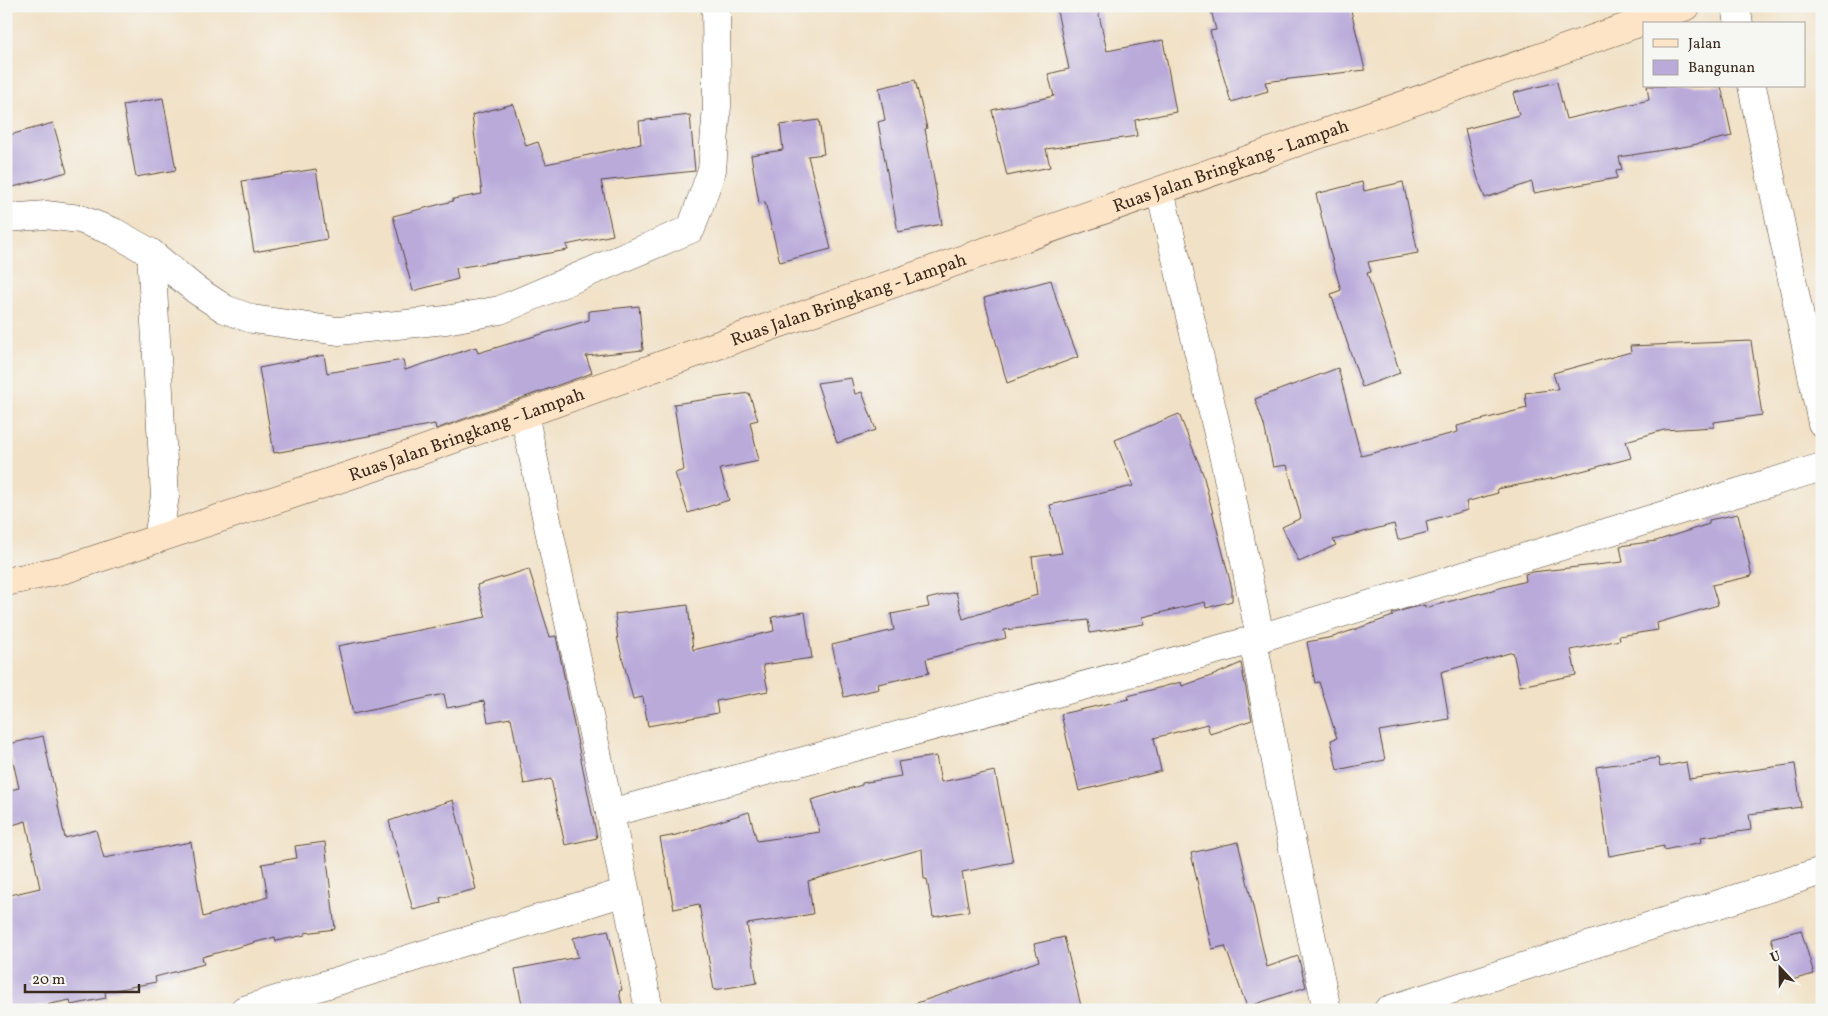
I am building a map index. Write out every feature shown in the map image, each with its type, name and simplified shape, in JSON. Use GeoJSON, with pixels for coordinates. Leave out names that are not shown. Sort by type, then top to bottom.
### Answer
{"type":"FeatureCollection","features":[{"type":"Feature","properties":{"kind":"main road","name":"Ruas Jalan Bringkang - Lampah"},"geometry":{"type":"LineString","coordinates":[[6,582],[66,568],[372,468],[1687,6]]}},
{"type":"Feature","properties":{"kind":"street"},"geometry":{"type":"LineString","coordinates":[[6,218],[46,215],[80,219],[114,232],[150,253],[196,290],[225,309],[252,319],[338,331],[446,320],[500,310],[691,230],[712,170],[717,106],[716,6]]}},
{"type":"Feature","properties":{"kind":"street"},"geometry":{"type":"LineString","coordinates":[[1736,6],[1739,22]]}},
{"type":"Feature","properties":{"kind":"street"},"geometry":{"type":"LineString","coordinates":[[1752,88],[1822,424]]}},
{"type":"Feature","properties":{"kind":"street"},"geometry":{"type":"LineString","coordinates":[[1160,190],[1225,463],[1257,638],[1287,820],[1327,1010]]}},
{"type":"Feature","properties":{"kind":"street"},"geometry":{"type":"LineString","coordinates":[[150,253],[165,496],[158,538]]}},
{"type":"Feature","properties":{"kind":"street"},"geometry":{"type":"LineString","coordinates":[[524,414],[610,813],[649,1010]]}},
{"type":"Feature","properties":{"kind":"street"},"geometry":{"type":"LineString","coordinates":[[610,813],[1257,638],[1822,467]]}},
{"type":"Feature","properties":{"kind":"street"},"geometry":{"type":"LineString","coordinates":[[1388,1010],[1822,871]]}},
{"type":"Feature","properties":{"kind":"street"},"geometry":{"type":"LineString","coordinates":[[244,1010],[625,892]]}},
{"type":"Feature","properties":{"kind":"building"},"geometry":{"type":"Polygon","coordinates":[[[1056,6],[1097,6],[1107,51],[1163,40],[1176,112],[1135,120],[1137,136],[1046,149],[1050,167],[1007,176],[992,110],[1054,96],[1048,74],[1069,69],[1056,6]]]}},
{"type":"Feature","properties":{"kind":"building"},"geometry":{"type":"Polygon","coordinates":[[[1210,6],[1350,6],[1365,70],[1265,82],[1268,91],[1231,102],[1210,31],[1216,30],[1210,6]]]}},
{"type":"Feature","properties":{"kind":"building"},"geometry":{"type":"Polygon","coordinates":[[[915,80],[927,128],[925,129],[942,224],[898,232],[878,122],[885,120],[879,88],[915,80]]]}},
{"type":"Feature","properties":{"kind":"building"},"geometry":{"type":"Polygon","coordinates":[[[1557,82],[1566,119],[1649,100],[1647,88],[1721,88],[1732,136],[1688,146],[1619,157],[1622,170],[1616,171],[1617,178],[1534,193],[1532,182],[1485,198],[1477,176],[1465,129],[1519,115],[1513,93],[1557,82]]]}},
{"type":"Feature","properties":{"kind":"building"},"geometry":{"type":"Polygon","coordinates":[[[163,98],[176,170],[136,177],[123,105],[163,98]]]}},
{"type":"Feature","properties":{"kind":"building"},"geometry":{"type":"Polygon","coordinates":[[[513,104],[526,146],[538,142],[546,164],[641,144],[639,121],[690,115],[695,171],[601,181],[613,235],[566,245],[568,250],[456,268],[458,279],[413,291],[393,216],[453,201],[453,199],[482,194],[472,115],[513,104]]]}},
{"type":"Feature","properties":{"kind":"building"},"geometry":{"type":"Polygon","coordinates":[[[819,120],[824,154],[808,156],[831,249],[780,262],[765,202],[759,203],[751,155],[783,150],[780,125],[819,120]]]}},
{"type":"Feature","properties":{"kind":"building"},"geometry":{"type":"Polygon","coordinates":[[[53,123],[67,172],[6,189],[6,136],[53,123]]]}},
{"type":"Feature","properties":{"kind":"building"},"geometry":{"type":"Polygon","coordinates":[[[316,169],[327,239],[254,252],[242,181],[316,169]]]}},
{"type":"Feature","properties":{"kind":"building"},"geometry":{"type":"Polygon","coordinates":[[[1362,182],[1364,191],[1403,182],[1418,253],[1368,262],[1371,272],[1367,273],[1400,373],[1362,387],[1331,294],[1341,290],[1316,194],[1362,182]]]}},
{"type":"Feature","properties":{"kind":"building"},"geometry":{"type":"Polygon","coordinates":[[[1051,280],[1078,357],[1007,383],[984,298],[1051,280]]]}},
{"type":"Feature","properties":{"kind":"building"},"geometry":{"type":"Polygon","coordinates":[[[639,306],[643,350],[586,356],[592,373],[436,429],[435,424],[274,453],[259,368],[324,355],[327,373],[403,360],[405,370],[476,347],[478,353],[589,320],[589,311],[639,306]]]}},
{"type":"Feature","properties":{"kind":"building"},"geometry":{"type":"Polygon","coordinates":[[[1751,341],[1762,415],[1714,422],[1714,427],[1664,430],[1626,441],[1631,458],[1555,478],[1497,489],[1498,493],[1466,502],[1468,510],[1426,521],[1428,532],[1398,540],[1394,524],[1333,540],[1336,545],[1299,562],[1282,527],[1301,518],[1287,465],[1273,467],[1264,425],[1255,399],[1338,368],[1361,456],[1458,432],[1457,426],[1527,408],[1525,393],[1558,389],[1553,373],[1631,352],[1630,346],[1751,341]]]}},
{"type":"Feature","properties":{"kind":"building"},"geometry":{"type":"Polygon","coordinates":[[[851,378],[855,394],[862,392],[876,430],[837,443],[817,383],[851,378]]]}},
{"type":"Feature","properties":{"kind":"building"},"geometry":{"type":"Polygon","coordinates":[[[749,393],[758,420],[750,422],[759,461],[720,469],[729,500],[688,513],[675,473],[684,470],[674,404],[749,393]]]}},
{"type":"Feature","properties":{"kind":"building"},"geometry":{"type":"Polygon","coordinates":[[[1179,414],[1203,474],[1232,589],[1232,601],[1206,608],[1205,602],[1143,617],[1144,624],[1090,633],[1088,620],[1004,630],[1006,638],[926,659],[929,673],[878,684],[879,689],[844,697],[832,645],[894,630],[891,614],[929,607],[927,599],[956,592],[963,619],[1037,595],[1032,557],[1062,553],[1050,505],[1133,486],[1115,440],[1179,414]]]}},
{"type":"Feature","properties":{"kind":"building"},"geometry":{"type":"Polygon","coordinates":[[[1738,514],[1752,576],[1712,585],[1718,605],[1657,623],[1658,630],[1619,636],[1620,640],[1571,650],[1576,675],[1520,686],[1513,652],[1441,672],[1449,719],[1379,731],[1385,760],[1337,770],[1331,740],[1337,738],[1319,682],[1315,683],[1307,642],[1333,637],[1410,608],[1425,605],[1425,608],[1526,581],[1525,574],[1532,572],[1623,562],[1620,546],[1656,541],[1709,524],[1709,520],[1738,514]]]}},
{"type":"Feature","properties":{"kind":"building"},"geometry":{"type":"Polygon","coordinates":[[[529,569],[550,637],[556,636],[597,838],[565,845],[551,779],[524,784],[511,718],[488,722],[484,701],[447,708],[444,694],[353,714],[338,646],[486,617],[477,585],[529,569]]]}},
{"type":"Feature","properties":{"kind":"building"},"geometry":{"type":"Polygon","coordinates":[[[688,605],[693,650],[774,631],[772,617],[805,612],[812,658],[763,665],[768,691],[716,701],[718,713],[648,726],[643,697],[633,699],[618,641],[615,614],[688,605]]]}},
{"type":"Feature","properties":{"kind":"building"},"geometry":{"type":"Polygon","coordinates":[[[1241,663],[1252,720],[1210,734],[1207,724],[1154,738],[1161,771],[1079,791],[1061,714],[1129,699],[1128,696],[1181,682],[1182,686],[1241,663]]]}},
{"type":"Feature","properties":{"kind":"building"},"geometry":{"type":"Polygon","coordinates":[[[43,736],[65,838],[96,830],[104,858],[191,842],[203,917],[268,897],[262,864],[297,858],[295,846],[325,842],[335,929],[305,933],[305,935],[276,941],[275,937],[202,957],[204,964],[155,977],[156,982],[105,992],[106,998],[71,1005],[70,1000],[22,1010],[10,1010],[6,989],[6,896],[40,888],[26,821],[6,827],[6,791],[19,788],[9,744],[43,736]]]}},
{"type":"Feature","properties":{"kind":"building"},"geometry":{"type":"Polygon","coordinates":[[[936,756],[941,782],[995,771],[1013,862],[962,872],[969,911],[933,917],[927,879],[924,879],[922,849],[808,881],[813,914],[747,924],[757,983],[714,990],[699,904],[674,909],[660,838],[676,835],[749,812],[757,841],[820,832],[811,800],[862,785],[862,783],[901,776],[898,762],[936,756]]]}},
{"type":"Feature","properties":{"kind":"building"},"geometry":{"type":"Polygon","coordinates":[[[1658,758],[1660,767],[1686,762],[1689,779],[1795,764],[1801,807],[1749,814],[1751,830],[1701,837],[1702,842],[1664,850],[1664,846],[1609,856],[1596,767],[1658,758]]]}},
{"type":"Feature","properties":{"kind":"building"},"geometry":{"type":"Polygon","coordinates":[[[453,800],[476,889],[440,898],[441,903],[413,910],[389,821],[453,800]]]}},
{"type":"Feature","properties":{"kind":"building"},"geometry":{"type":"Polygon","coordinates":[[[1238,842],[1267,967],[1298,956],[1306,987],[1247,1007],[1225,946],[1212,949],[1191,853],[1238,842]]]}},
{"type":"Feature","properties":{"kind":"building"},"geometry":{"type":"Polygon","coordinates":[[[608,930],[622,990],[619,991],[623,1010],[523,1010],[515,969],[578,957],[573,938],[608,930]]]}},
{"type":"Feature","properties":{"kind":"building"},"geometry":{"type":"Polygon","coordinates":[[[1801,930],[1814,974],[1784,982],[1771,938],[1801,930]]]}},
{"type":"Feature","properties":{"kind":"building"},"geometry":{"type":"Polygon","coordinates":[[[1064,937],[1082,1010],[912,1010],[911,1005],[1039,961],[1034,944],[1064,937]]]}}]}
